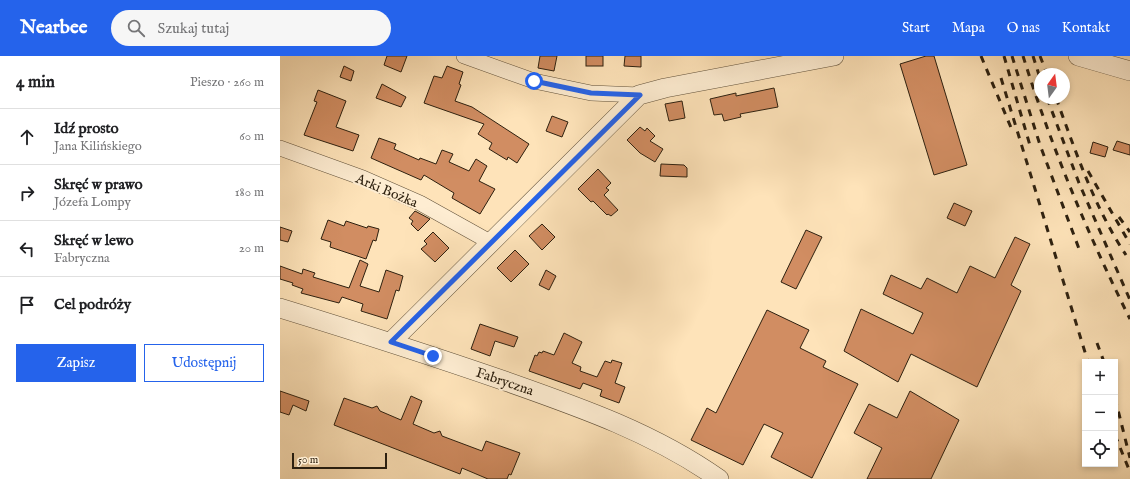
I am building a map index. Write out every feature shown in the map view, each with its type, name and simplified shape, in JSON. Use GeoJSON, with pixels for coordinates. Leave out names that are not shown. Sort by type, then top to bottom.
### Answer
{"type":"FeatureCollection","features":[{"type":"Feature","properties":{"kind":"street"},"geometry":{"type":"LineString","coordinates":[[464,56],[534,81],[591,93],[640,95],[665,88],[834,56]]}},
{"type":"Feature","properties":{"kind":"street"},"geometry":{"type":"LineString","coordinates":[[1078,56],[1130,71]]}},
{"type":"Feature","properties":{"kind":"street"},"geometry":{"type":"LineString","coordinates":[[391,342],[490,242],[640,95]]}},
{"type":"Feature","properties":{"kind":"street","name":"Arki Bożka"},"geometry":{"type":"LineString","coordinates":[[280,148],[364,178],[420,203],[490,242]]}},
{"type":"Feature","properties":{"kind":"street","name":"Fabryczna"},"geometry":{"type":"LineString","coordinates":[[280,308],[391,342],[578,407],[640,433],[693,461],[719,479]]}},
{"type":"Feature","properties":{"kind":"building"},"geometry":{"type":"Polygon","coordinates":[[[387,56],[407,56],[401,72],[384,65],[387,56]]]}},
{"type":"Feature","properties":{"kind":"building"},"geometry":{"type":"Polygon","coordinates":[[[540,56],[557,56],[554,71],[538,68],[540,56]]]}},
{"type":"Feature","properties":{"kind":"building"},"geometry":{"type":"Polygon","coordinates":[[[586,56],[603,56],[603,66],[586,66],[586,56]]]}},
{"type":"Feature","properties":{"kind":"building"},"geometry":{"type":"Polygon","coordinates":[[[625,56],[641,56],[641,67],[624,66],[625,56]]]}},
{"type":"Feature","properties":{"kind":"building"},"geometry":{"type":"Polygon","coordinates":[[[926,56],[934,56],[967,165],[934,175],[900,64],[926,56]]]}},
{"type":"Feature","properties":{"kind":"building"},"geometry":{"type":"Polygon","coordinates":[[[344,66],[354,71],[351,81],[340,77],[344,66]]]}},
{"type":"Feature","properties":{"kind":"building"},"geometry":{"type":"Polygon","coordinates":[[[447,66],[463,72],[459,84],[461,85],[455,101],[472,107],[529,144],[517,163],[508,157],[507,160],[489,149],[492,143],[478,134],[484,124],[424,103],[434,76],[442,78],[447,66]]]}},
{"type":"Feature","properties":{"kind":"building"},"geometry":{"type":"Polygon","coordinates":[[[382,84],[406,97],[401,107],[376,98],[382,84]]]}},
{"type":"Feature","properties":{"kind":"building"},"geometry":{"type":"Polygon","coordinates":[[[774,88],[778,107],[740,114],[741,117],[724,121],[722,114],[714,115],[710,99],[736,93],[736,96],[774,88]]]}},
{"type":"Feature","properties":{"kind":"building"},"geometry":{"type":"Polygon","coordinates":[[[318,90],[346,101],[336,127],[359,135],[353,151],[304,135],[317,102],[314,101],[318,90]]]}},
{"type":"Feature","properties":{"kind":"building"},"geometry":{"type":"Polygon","coordinates":[[[682,101],[685,118],[669,121],[665,104],[682,101]]]}},
{"type":"Feature","properties":{"kind":"building"},"geometry":{"type":"Polygon","coordinates":[[[552,116],[568,122],[562,137],[546,131],[552,116]]]}},
{"type":"Feature","properties":{"kind":"building"},"geometry":{"type":"Polygon","coordinates":[[[640,127],[645,131],[647,128],[655,136],[650,141],[663,149],[655,162],[640,153],[627,140],[640,127]]]}},
{"type":"Feature","properties":{"kind":"building"},"geometry":{"type":"Polygon","coordinates":[[[379,138],[396,144],[394,149],[419,160],[420,158],[436,164],[442,150],[453,154],[449,162],[469,171],[476,159],[487,166],[479,181],[495,189],[480,214],[452,198],[454,193],[424,175],[421,180],[371,158],[379,138]]]}},
{"type":"Feature","properties":{"kind":"building"},"geometry":{"type":"Polygon","coordinates":[[[1117,141],[1130,145],[1130,155],[1113,150],[1117,141]]]}},
{"type":"Feature","properties":{"kind":"building"},"geometry":{"type":"Polygon","coordinates":[[[1093,142],[1108,147],[1105,157],[1090,153],[1093,142]]]}},
{"type":"Feature","properties":{"kind":"building"},"geometry":{"type":"Polygon","coordinates":[[[661,164],[684,165],[687,168],[687,177],[660,176],[661,164]]]}},
{"type":"Feature","properties":{"kind":"building"},"geometry":{"type":"Polygon","coordinates":[[[598,169],[611,183],[606,188],[609,190],[604,195],[618,210],[611,216],[608,214],[607,215],[593,201],[591,202],[578,189],[598,169]]]}},
{"type":"Feature","properties":{"kind":"building"},"geometry":{"type":"Polygon","coordinates":[[[954,203],[972,211],[965,226],[947,218],[954,203]]]}},
{"type":"Feature","properties":{"kind":"building"},"geometry":{"type":"Polygon","coordinates":[[[415,211],[430,219],[418,231],[411,224],[413,221],[409,218],[415,211]]]}},
{"type":"Feature","properties":{"kind":"building"},"geometry":{"type":"Polygon","coordinates":[[[328,220],[344,226],[346,221],[367,228],[368,226],[379,229],[376,241],[373,240],[366,259],[330,247],[331,242],[321,239],[328,220]]]}},
{"type":"Feature","properties":{"kind":"building"},"geometry":{"type":"Polygon","coordinates":[[[542,224],[555,237],[542,250],[529,236],[542,224]]]}},
{"type":"Feature","properties":{"kind":"building"},"geometry":{"type":"Polygon","coordinates":[[[280,227],[292,231],[288,242],[280,240],[280,227]]]}},
{"type":"Feature","properties":{"kind":"building"},"geometry":{"type":"Polygon","coordinates":[[[806,230],[822,237],[796,289],[781,282],[806,230]]]}},
{"type":"Feature","properties":{"kind":"building"},"geometry":{"type":"Polygon","coordinates":[[[433,232],[449,248],[435,262],[421,249],[427,244],[424,241],[433,232]]]}},
{"type":"Feature","properties":{"kind":"building"},"geometry":{"type":"Polygon","coordinates":[[[1015,237],[1030,244],[1011,285],[1021,291],[977,387],[911,354],[898,382],[844,351],[861,309],[913,334],[923,313],[883,294],[891,275],[921,289],[927,278],[957,293],[970,266],[995,278],[1015,237]]]}},
{"type":"Feature","properties":{"kind":"building"},"geometry":{"type":"Polygon","coordinates":[[[515,250],[529,264],[511,282],[497,268],[515,250]]]}},
{"type":"Feature","properties":{"kind":"building"},"geometry":{"type":"Polygon","coordinates":[[[360,260],[368,264],[360,286],[379,292],[386,270],[403,276],[399,291],[396,290],[387,319],[361,311],[363,304],[342,297],[339,303],[301,293],[303,289],[292,285],[293,283],[280,279],[280,266],[302,274],[303,269],[315,273],[313,277],[349,288],[360,260]]]}},
{"type":"Feature","properties":{"kind":"building"},"geometry":{"type":"Polygon","coordinates":[[[546,270],[556,276],[549,290],[539,285],[546,270]]]}},
{"type":"Feature","properties":{"kind":"building"},"geometry":{"type":"Polygon","coordinates":[[[767,310],[809,330],[800,348],[826,361],[823,367],[858,384],[812,478],[771,457],[783,433],[764,424],[743,465],[691,440],[707,408],[716,413],[767,310]]]}},
{"type":"Feature","properties":{"kind":"building"},"geometry":{"type":"Polygon","coordinates":[[[480,324],[518,337],[514,347],[495,341],[490,356],[471,349],[480,324]]]}},
{"type":"Feature","properties":{"kind":"building"},"geometry":{"type":"Polygon","coordinates":[[[564,333],[582,342],[572,363],[581,367],[580,371],[597,377],[605,361],[611,363],[612,360],[622,363],[615,383],[625,387],[619,403],[600,396],[602,390],[583,383],[580,389],[529,371],[535,355],[537,356],[539,352],[542,353],[543,351],[554,355],[564,333]]]}},
{"type":"Feature","properties":{"kind":"building"},"geometry":{"type":"Polygon","coordinates":[[[280,391],[309,401],[306,411],[293,405],[289,415],[280,412],[280,391]]]}},
{"type":"Feature","properties":{"kind":"building"},"geometry":{"type":"Polygon","coordinates":[[[910,391],[959,420],[931,479],[867,479],[882,448],[854,433],[869,404],[897,418],[910,391]]]}},
{"type":"Feature","properties":{"kind":"building"},"geometry":{"type":"Polygon","coordinates":[[[411,396],[422,401],[413,424],[434,433],[440,431],[442,436],[482,451],[486,441],[520,453],[511,475],[509,474],[507,479],[488,479],[462,468],[460,474],[334,425],[344,398],[372,408],[377,406],[380,411],[401,420],[411,396]]]}},
{"type":"Feature","properties":{"kind":"railway"},"geometry":{"type":"LineString","coordinates":[[981,56],[1012,130]]}},
{"type":"Feature","properties":{"kind":"railway"},"geometry":{"type":"LineString","coordinates":[[1004,56],[1031,149]]}},
{"type":"Feature","properties":{"kind":"railway"},"geometry":{"type":"LineString","coordinates":[[1012,56],[1040,145],[1081,254]]}},
{"type":"Feature","properties":{"kind":"railway"},"geometry":{"type":"LineString","coordinates":[[1023,56],[1071,190],[1114,287],[1130,319]]}},
{"type":"Feature","properties":{"kind":"railway"},"geometry":{"type":"LineString","coordinates":[[1033,56],[1037,68]]}},
{"type":"Feature","properties":{"kind":"railway"},"geometry":{"type":"LineString","coordinates":[[1040,56],[1045,68]]}},
{"type":"Feature","properties":{"kind":"railway"},"geometry":{"type":"LineString","coordinates":[[1001,78],[1087,359]]}},
{"type":"Feature","properties":{"kind":"railway"},"geometry":{"type":"LineString","coordinates":[[1049,104],[1079,183],[1130,300]]}},
{"type":"Feature","properties":{"kind":"railway"},"geometry":{"type":"LineString","coordinates":[[1058,104],[1086,179],[1104,218],[1126,255]]}},
{"type":"Feature","properties":{"kind":"railway"},"geometry":{"type":"LineString","coordinates":[[1088,171],[1130,244]]}},
{"type":"Feature","properties":{"kind":"railway"},"geometry":{"type":"LineString","coordinates":[[1119,217],[1130,232]]}},
{"type":"Feature","properties":{"kind":"railway"},"geometry":{"type":"LineString","coordinates":[[1097,343],[1103,359]]}},
{"type":"Feature","properties":{"kind":"railway"},"geometry":{"type":"LineString","coordinates":[[1118,410],[1130,458]]}},
{"type":"Feature","properties":{"kind":"railway"},"geometry":{"type":"LineString","coordinates":[[1118,442],[1130,472]]}},
{"type":"Feature","properties":{"kind":"route"},"geometry":{"type":"LineString","coordinates":[[433,356],[391,342],[490,242],[640,95],[591,93],[534,81]]}}]}
